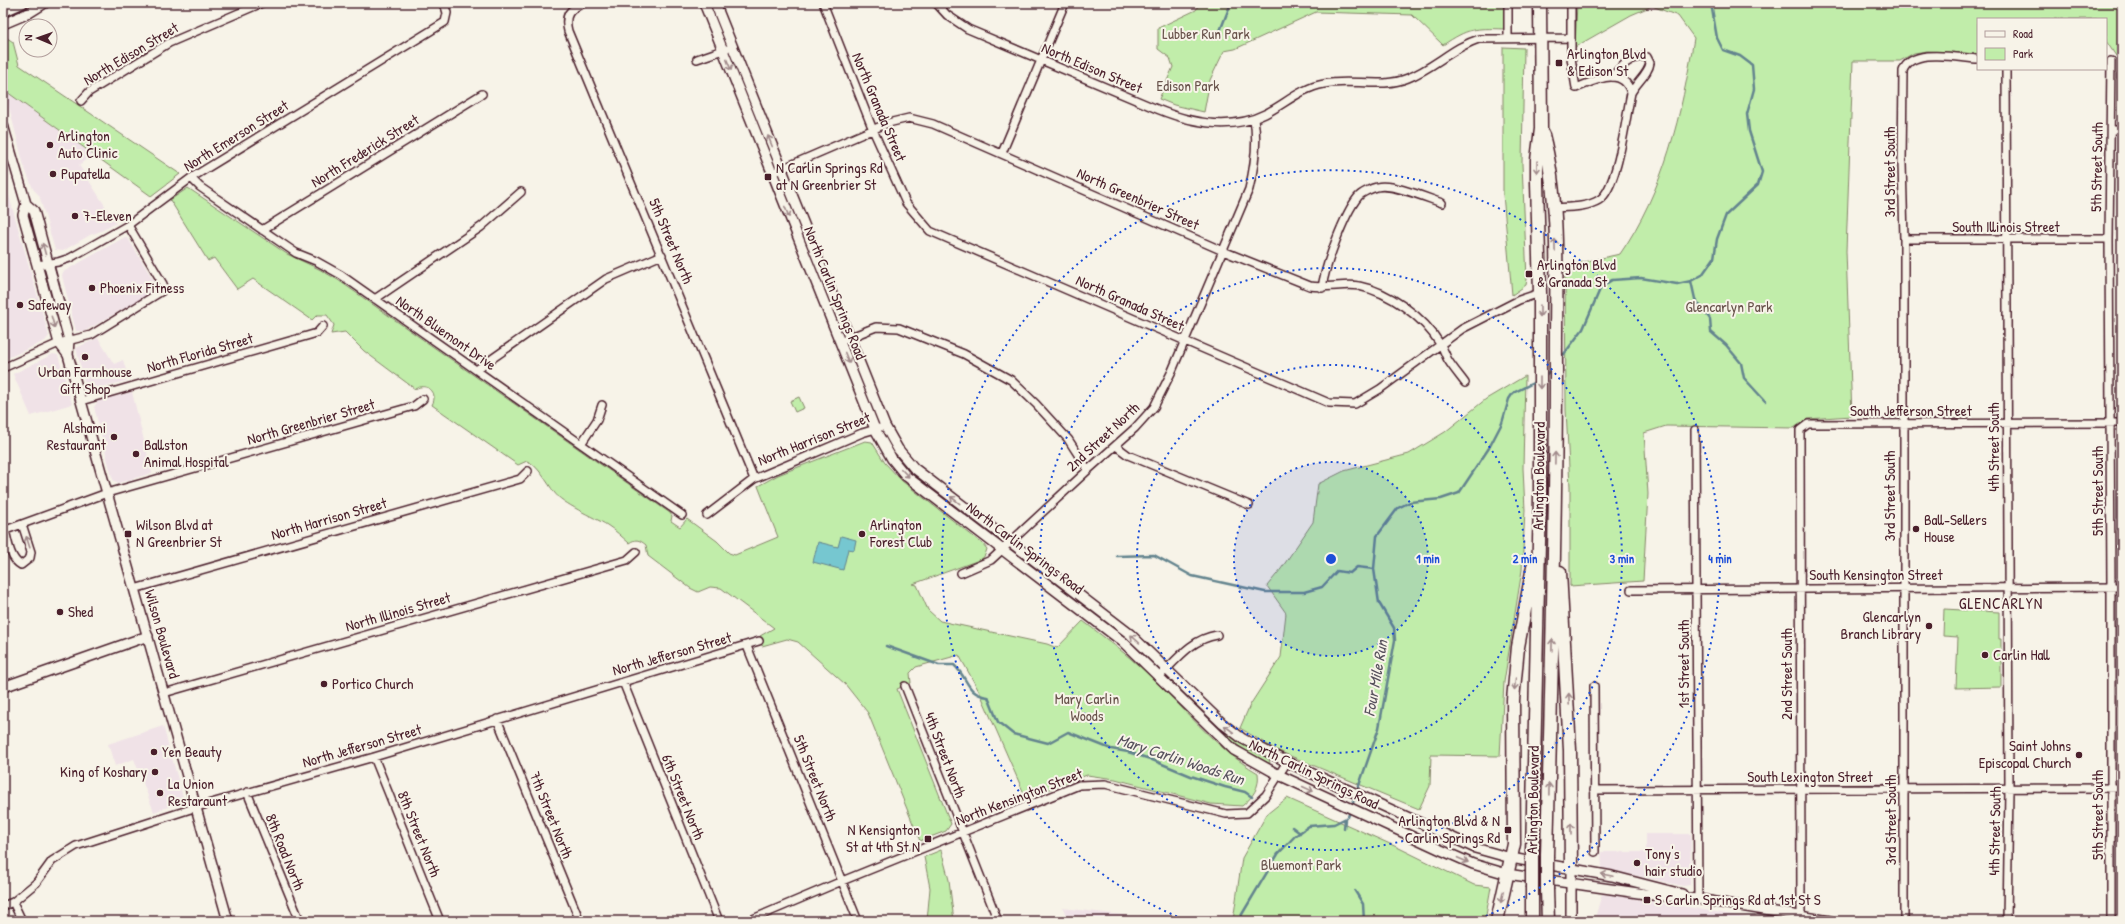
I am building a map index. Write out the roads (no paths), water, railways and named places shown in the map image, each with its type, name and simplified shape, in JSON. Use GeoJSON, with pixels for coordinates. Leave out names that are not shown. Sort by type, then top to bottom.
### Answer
{"type":"FeatureCollection","features":[{"type":"Feature","properties":{"kind":"highway","name":"Arlington Boulevard"},"geometry":{"type":"LineString","coordinates":[[1532,921],[1532,854],[1540,497],[1540,292],[1537,160],[1541,129],[1540,3]]}},
{"type":"Feature","properties":{"kind":"highway","name":"Arlington Boulevard"},"geometry":{"type":"LineString","coordinates":[[1541,129],[1549,160],[1553,208],[1556,419],[1547,856],[1548,921]]}},
{"type":"Feature","properties":{"kind":"highway"},"geometry":{"type":"LineString","coordinates":[[1497,921],[1514,844],[1514,700],[1518,647],[1532,569],[1540,497]]}},
{"type":"Feature","properties":{"kind":"highway"},"geometry":{"type":"LineString","coordinates":[[1554,497],[1568,692],[1571,868]]}},
{"type":"Feature","properties":{"kind":"main road"},"geometry":{"type":"LineString","coordinates":[[3,12],[23,3]]}},
{"type":"Feature","properties":{"kind":"main road"},"geometry":{"type":"LineString","coordinates":[[3,24],[29,13],[45,3]]}},
{"type":"Feature","properties":{"kind":"main road","name":"North Carlin Springs Road"},"geometry":{"type":"LineString","coordinates":[[704,3],[875,429],[888,453],[906,476],[1123,642],[1160,676],[1234,750],[1279,775],[1473,864],[1507,874],[1611,889],[1698,899]]}},
{"type":"Feature","properties":{"kind":"main road","name":"North Carlin Springs Road"},"geometry":{"type":"LineString","coordinates":[[715,3],[885,426],[898,449],[914,468],[1130,634],[1168,669],[1223,724],[1242,739],[1344,789],[1475,848],[1511,858],[1632,880],[1698,899]]}},
{"type":"Feature","properties":{"kind":"main road","name":"Wilson Boulevard"},"geometry":{"type":"LineString","coordinates":[[3,125],[7,157],[26,204],[34,211],[69,340],[68,355],[228,921]]}},
{"type":"Feature","properties":{"kind":"main road","name":"Wilson Boulevard"},"geometry":{"type":"LineString","coordinates":[[26,204],[23,215],[59,343],[68,355]]}},
{"type":"Feature","properties":{"kind":"main road"},"geometry":{"type":"LineString","coordinates":[[3,688],[148,636]]}},
{"type":"Feature","properties":{"kind":"main road"},"geometry":{"type":"LineString","coordinates":[[1571,868],[1571,921]]}},
{"type":"Feature","properties":{"kind":"main road"},"geometry":{"type":"LineString","coordinates":[[1611,889],[1632,880]]}},
{"type":"Feature","properties":{"kind":"main road"},"geometry":{"type":"LineString","coordinates":[[1698,899],[1830,921]]}},
{"type":"Feature","properties":{"kind":"street","name":"North Edison Street"},"geometry":{"type":"LineString","coordinates":[[81,102],[89,92],[169,43],[262,3]]}},
{"type":"Feature","properties":{"kind":"street","name":"North Emerson Street"},"geometry":{"type":"LineString","coordinates":[[37,265],[48,264],[70,258],[128,225],[191,178],[446,19],[447,13],[444,3]]}},
{"type":"Feature","properties":{"kind":"street","name":"5th Street North"},"geometry":{"type":"LineString","coordinates":[[584,3],[574,7],[567,14],[566,22],[568,31],[754,479]]}},
{"type":"Feature","properties":{"kind":"street","name":"North Granada Street"},"geometry":{"type":"LineString","coordinates":[[823,3],[873,130],[906,203],[930,231],[1329,403],[1355,404],[1380,389],[1462,329],[1519,300],[1540,292]]}},
{"type":"Feature","properties":{"kind":"street","name":"North Edison Street"},"geometry":{"type":"LineString","coordinates":[[936,3],[947,15],[968,29],[1157,110],[1183,118],[1214,124],[1254,119],[1266,114],[1311,88],[1336,82],[1385,84],[1396,82],[1417,74],[1465,43],[1479,39],[1570,38]]}},
{"type":"Feature","properties":{"kind":"street"},"geometry":{"type":"LineString","coordinates":[[1002,153],[1065,3]]}},
{"type":"Feature","properties":{"kind":"street"},"geometry":{"type":"LineString","coordinates":[[1508,3],[1508,38]]}},
{"type":"Feature","properties":{"kind":"street"},"geometry":{"type":"LineString","coordinates":[[1571,3],[1571,66],[1576,88],[1602,78],[1612,77],[1622,78],[1629,87],[1631,93]]}},
{"type":"Feature","properties":{"kind":"street"},"geometry":{"type":"LineString","coordinates":[[697,59],[732,46]]}},
{"type":"Feature","properties":{"kind":"street"},"geometry":{"type":"LineString","coordinates":[[1553,208],[1592,203],[1606,194],[1614,178],[1631,93],[1637,82],[1650,68],[1650,63],[1646,57],[1640,56],[1622,64],[1612,77]]}},
{"type":"Feature","properties":{"kind":"street","name":"3rd Street South"},"geometry":{"type":"LineString","coordinates":[[1904,921],[1902,423],[1904,239],[1902,163],[1903,71],[1905,65],[1909,61],[1923,56],[1977,59]]}},
{"type":"Feature","properties":{"kind":"street","name":"5th Street South"},"geometry":{"type":"LineString","coordinates":[[2111,61],[2109,239],[2111,423],[2111,921]]}},
{"type":"Feature","properties":{"kind":"street","name":"4th Street South"},"geometry":{"type":"LineString","coordinates":[[2006,70],[2009,790],[2008,921]]}},
{"type":"Feature","properties":{"kind":"street","name":"North Frederick Street"},"geometry":{"type":"LineString","coordinates":[[262,230],[482,94]]}},
{"type":"Feature","properties":{"kind":"street","name":"North Greenbrier Street"},"geometry":{"type":"LineString","coordinates":[[772,173],[888,123],[910,118],[933,124],[1223,251],[1310,286],[1322,288],[1358,285],[1391,298],[1412,312],[1428,328],[1441,344],[1448,359],[1465,383]]}},
{"type":"Feature","properties":{"kind":"street","name":"2nd Street North"},"geometry":{"type":"LineString","coordinates":[[1002,549],[1116,446],[1154,407],[1172,371],[1250,188],[1256,163],[1256,135],[1254,119]]}},
{"type":"Feature","properties":{"kind":"street"},"geometry":{"type":"LineString","coordinates":[[2111,130],[2122,130]]}},
{"type":"Feature","properties":{"kind":"street","name":"North Bluemont Drive"},"geometry":{"type":"LineString","coordinates":[[191,178],[200,187],[296,253],[316,261],[341,275],[682,515]]}},
{"type":"Feature","properties":{"kind":"street"},"geometry":{"type":"LineString","coordinates":[[1322,288],[1324,272],[1349,212],[1359,196],[1377,187],[1392,188],[1442,203]]}},
{"type":"Feature","properties":{"kind":"street"},"geometry":{"type":"LineString","coordinates":[[375,299],[481,227],[521,192]]}},
{"type":"Feature","properties":{"kind":"street"},"geometry":{"type":"LineString","coordinates":[[3,368],[59,343],[91,335],[162,291],[164,288],[128,225]]}},
{"type":"Feature","properties":{"kind":"street","name":"South Illinois Street"},"geometry":{"type":"LineString","coordinates":[[1904,239],[2006,241],[2109,239]]}},
{"type":"Feature","properties":{"kind":"street"},"geometry":{"type":"LineString","coordinates":[[476,370],[606,279],[662,255]]}},
{"type":"Feature","properties":{"kind":"street","name":"North Florida Street"},"geometry":{"type":"LineString","coordinates":[[81,401],[317,333],[323,326]]}},
{"type":"Feature","properties":{"kind":"street"},"geometry":{"type":"LineString","coordinates":[[840,342],[876,327],[899,328],[964,354],[1011,380],[1036,404],[1068,439],[1088,470]]}},
{"type":"Feature","properties":{"kind":"street","name":"North Greenbrier Street"},"geometry":{"type":"LineString","coordinates":[[22,524],[31,552],[30,558],[21,565],[17,562],[12,553],[4,531],[22,524],[107,493],[414,406],[423,399]]}},
{"type":"Feature","properties":{"kind":"street"},"geometry":{"type":"LineString","coordinates":[[581,444],[597,420],[602,405]]}},
{"type":"Feature","properties":{"kind":"street","name":"South Jefferson Street"},"geometry":{"type":"LineString","coordinates":[[1799,432],[1808,424],[2122,423]]}},
{"type":"Feature","properties":{"kind":"street","name":"North Harrison Street"},"geometry":{"type":"LineString","coordinates":[[754,479],[885,426]]}},
{"type":"Feature","properties":{"kind":"street","name":"1st Street South"},"geometry":{"type":"LineString","coordinates":[[1695,430],[1698,899]]}},
{"type":"Feature","properties":{"kind":"street","name":"2nd Street South"},"geometry":{"type":"LineString","coordinates":[[1799,432],[1801,916]]}},
{"type":"Feature","properties":{"kind":"street"},"geometry":{"type":"LineString","coordinates":[[1116,446],[1128,456],[1249,504]]}},
{"type":"Feature","properties":{"kind":"street","name":"North Harrison Street"},"geometry":{"type":"LineString","coordinates":[[134,589],[520,478],[528,471]]}},
{"type":"Feature","properties":{"kind":"street"},"geometry":{"type":"LineString","coordinates":[[707,515],[754,479]]}},
{"type":"Feature","properties":{"kind":"street"},"geometry":{"type":"LineString","coordinates":[[960,573],[991,560],[1002,549]]}},
{"type":"Feature","properties":{"kind":"street","name":"North Illinois Street"},"geometry":{"type":"LineString","coordinates":[[164,693],[627,560],[636,552]]}},
{"type":"Feature","properties":{"kind":"street","name":"South Kensington Street"},"geometry":{"type":"LineString","coordinates":[[1631,590],[1800,587],[2122,587]]}},
{"type":"Feature","properties":{"kind":"street"},"geometry":{"type":"LineString","coordinates":[[1160,676],[1186,650],[1203,637],[1217,635]]}},
{"type":"Feature","properties":{"kind":"street","name":"North Jefferson Street"},"geometry":{"type":"LineString","coordinates":[[3,906],[13,902],[36,882],[52,860],[76,846],[197,807],[374,757],[497,719],[747,646],[759,641]]}},
{"type":"Feature","properties":{"kind":"street","name":"5th Street North"},"geometry":{"type":"LineString","coordinates":[[747,646],[858,921]]}},
{"type":"Feature","properties":{"kind":"street","name":"6th Street North"},"geometry":{"type":"LineString","coordinates":[[623,682],[719,921]]}},
{"type":"Feature","properties":{"kind":"street","name":"4th Street North"},"geometry":{"type":"LineString","coordinates":[[905,686],[961,832],[998,921]]}},
{"type":"Feature","properties":{"kind":"street"},"geometry":{"type":"LineString","coordinates":[[1594,686],[1595,852]]}},
{"type":"Feature","properties":{"kind":"street","name":"7th Street North"},"geometry":{"type":"LineString","coordinates":[[497,719],[580,921]]}},
{"type":"Feature","properties":{"kind":"street","name":"8th Street North"},"geometry":{"type":"LineString","coordinates":[[374,757],[440,921]]}},
{"type":"Feature","properties":{"kind":"street","name":"North Kensington Street"},"geometry":{"type":"LineString","coordinates":[[748,921],[961,832],[1079,785],[1091,783],[1105,784],[1226,814],[1247,813],[1260,803],[1287,762]]}},
{"type":"Feature","properties":{"kind":"street","name":"South Lexington Street"},"geometry":{"type":"LineString","coordinates":[[1594,790],[2009,790],[2122,788]]}},
{"type":"Feature","properties":{"kind":"street","name":"8th Road North"},"geometry":{"type":"LineString","coordinates":[[247,792],[300,921]]}},
{"type":"Feature","properties":{"kind":"street"},"geometry":{"type":"LineString","coordinates":[[13,902],[22,921]]}},
{"type":"Feature","properties":{"kind":"water"},"geometry":{"type":"Polygon","coordinates":[[[841,536],[856,540],[854,550],[848,549],[843,570],[813,562],[818,542],[838,547],[841,536]]]}},
{"type":"Feature","properties":{"kind":"waterway"},"geometry":{"type":"LineString","coordinates":[[1218,36],[1231,3]]}},
{"type":"Feature","properties":{"kind":"waterway","name":"Four Mile Run"},"geometry":{"type":"LineString","coordinates":[[1561,358],[1583,329],[1601,287],[1612,280],[1641,278],[1677,284],[1691,281],[1702,275],[1714,258],[1717,239],[1726,215],[1758,185],[1762,172],[1749,131],[1747,114],[1754,89],[1752,65],[1740,56],[1723,50],[1717,38],[1711,3]]}},
{"type":"Feature","properties":{"kind":"waterway"},"geometry":{"type":"LineString","coordinates":[[1691,281],[1695,299],[1710,319],[1711,332],[1726,345],[1741,363],[1744,378],[1765,401]]}},
{"type":"Feature","properties":{"kind":"waterway","name":"Four Mile Run"},"geometry":{"type":"LineString","coordinates":[[1545,376],[1552,368]]}},
{"type":"Feature","properties":{"kind":"waterway","name":"Four Mile Run"},"geometry":{"type":"LineString","coordinates":[[1238,921],[1278,854],[1295,836],[1309,826],[1334,824],[1348,817],[1379,728],[1395,640],[1394,628],[1379,603],[1374,569],[1377,536],[1398,508],[1410,502],[1441,499],[1459,493],[1489,448],[1502,423],[1509,399],[1513,393],[1535,382]]}},
{"type":"Feature","properties":{"kind":"waterway"},"geometry":{"type":"LineString","coordinates":[[1117,556],[1154,555],[1192,576],[1265,592],[1304,592],[1322,587],[1337,571],[1350,573],[1357,567],[1374,569]]}},
{"type":"Feature","properties":{"kind":"waterway","name":"Mary Carlin Woods Run"},"geometry":{"type":"LineString","coordinates":[[886,646],[939,665],[954,665],[959,670],[968,685],[976,693],[988,697],[998,722],[1013,734],[1048,743],[1068,732],[1111,749],[1128,752],[1150,759],[1191,776],[1245,792],[1252,797]]}},
{"type":"Feature","properties":{"kind":"waterway"},"geometry":{"type":"LineString","coordinates":[[1344,828],[1345,819]]}},
{"type":"Feature","properties":{"kind":"waterway","name":"Mary Carlin Woods Run"},"geometry":{"type":"LineString","coordinates":[[1292,827],[1300,833]]}},
{"type":"Feature","properties":{"kind":"waterway"},"geometry":{"type":"LineString","coordinates":[[1355,891],[1363,904],[1364,921]]}},
{"type":"Feature","properties":{"kind":"place","name":"Arlington Blvd & Edison St"},"geometry":{"type":"Point","coordinates":[1559,63]}},
{"type":"Feature","properties":{"kind":"place","name":"Arlington Auto Clinic"},"geometry":{"type":"Point","coordinates":[50,145]}},
{"type":"Feature","properties":{"kind":"place","name":"Pupatella"},"geometry":{"type":"Point","coordinates":[53,174]}},
{"type":"Feature","properties":{"kind":"place","name":"N Carlin Springs Rd at N Greenbrier St"},"geometry":{"type":"Point","coordinates":[768,177]}},
{"type":"Feature","properties":{"kind":"place","name":"7-Eleven"},"geometry":{"type":"Point","coordinates":[75,216]}},
{"type":"Feature","properties":{"kind":"place","name":"Arlington Blvd & Granada St"},"geometry":{"type":"Point","coordinates":[1529,274]}},
{"type":"Feature","properties":{"kind":"place","name":"Phoenix Fitness"},"geometry":{"type":"Point","coordinates":[92,288]}},
{"type":"Feature","properties":{"kind":"place","name":"Safeway"},"geometry":{"type":"Point","coordinates":[20,305]}},
{"type":"Feature","properties":{"kind":"place","name":"Urban Farmhouse Gift Shop"},"geometry":{"type":"Point","coordinates":[85,357]}},
{"type":"Feature","properties":{"kind":"place","name":"Alshami Restaurant"},"geometry":{"type":"Point","coordinates":[114,437]}},
{"type":"Feature","properties":{"kind":"place","name":"Ballston Animal Hospital"},"geometry":{"type":"Point","coordinates":[136,454]}},
{"type":"Feature","properties":{"kind":"place","name":"Ball-Sellers House"},"geometry":{"type":"Point","coordinates":[1916,529]}},
{"type":"Feature","properties":{"kind":"place","name":"Wilson Blvd at N Greenbrier St"},"geometry":{"type":"Point","coordinates":[128,534]}},
{"type":"Feature","properties":{"kind":"place","name":"Arlington Forest Club"},"geometry":{"type":"Point","coordinates":[862,534]}},
{"type":"Feature","properties":{"kind":"place","name":"Shed"},"geometry":{"type":"Point","coordinates":[60,612]}},
{"type":"Feature","properties":{"kind":"place","name":"Glencarlyn Branch Library"},"geometry":{"type":"Point","coordinates":[1929,626]}},
{"type":"Feature","properties":{"kind":"place","name":"Carlin Hall"},"geometry":{"type":"Point","coordinates":[1985,655]}},
{"type":"Feature","properties":{"kind":"place","name":"Portico Church"},"geometry":{"type":"Point","coordinates":[324,684]}},
{"type":"Feature","properties":{"kind":"place","name":"Yen Beauty"},"geometry":{"type":"Point","coordinates":[154,752]}},
{"type":"Feature","properties":{"kind":"place","name":"Saint Johns Episcopal Church"},"geometry":{"type":"Point","coordinates":[2079,755]}},
{"type":"Feature","properties":{"kind":"place","name":"King of Koshary"},"geometry":{"type":"Point","coordinates":[155,772]}},
{"type":"Feature","properties":{"kind":"place","name":"La Union Restaraunt"},"geometry":{"type":"Point","coordinates":[160,793]}},
{"type":"Feature","properties":{"kind":"place","name":"Arlington Blvd & N Carlin Springs Rd"},"geometry":{"type":"Point","coordinates":[1508,830]}},
{"type":"Feature","properties":{"kind":"place","name":"N Kensignton St at 4th St N"},"geometry":{"type":"Point","coordinates":[928,839]}},
{"type":"Feature","properties":{"kind":"place","name":"Tony's hair studio"},"geometry":{"type":"Point","coordinates":[1637,863]}},
{"type":"Feature","properties":{"kind":"place","name":"S Carlin Springs Rd at 1st St S"},"geometry":{"type":"Point","coordinates":[1647,900]}},
{"type":"Feature","properties":{"kind":"district","name":"GLENCARLYN"},"geometry":{"type":"Point","coordinates":[2001,603]}},
{"type":"Feature","properties":{"kind":"park label","name":"Lubber Run Park"},"geometry":{"type":"Point","coordinates":[1206,34]}},
{"type":"Feature","properties":{"kind":"park label","name":"Edison Park"},"geometry":{"type":"Point","coordinates":[1188,86]}},
{"type":"Feature","properties":{"kind":"park label","name":"Glencarlyn Park"},"geometry":{"type":"Point","coordinates":[1729,307]}},
{"type":"Feature","properties":{"kind":"park label","name":"Mary Carlin Woods"},"geometry":{"type":"Point","coordinates":[1087,708]}},
{"type":"Feature","properties":{"kind":"park label","name":"Bluemont Park"},"geometry":{"type":"Point","coordinates":[1301,865]}}]}
